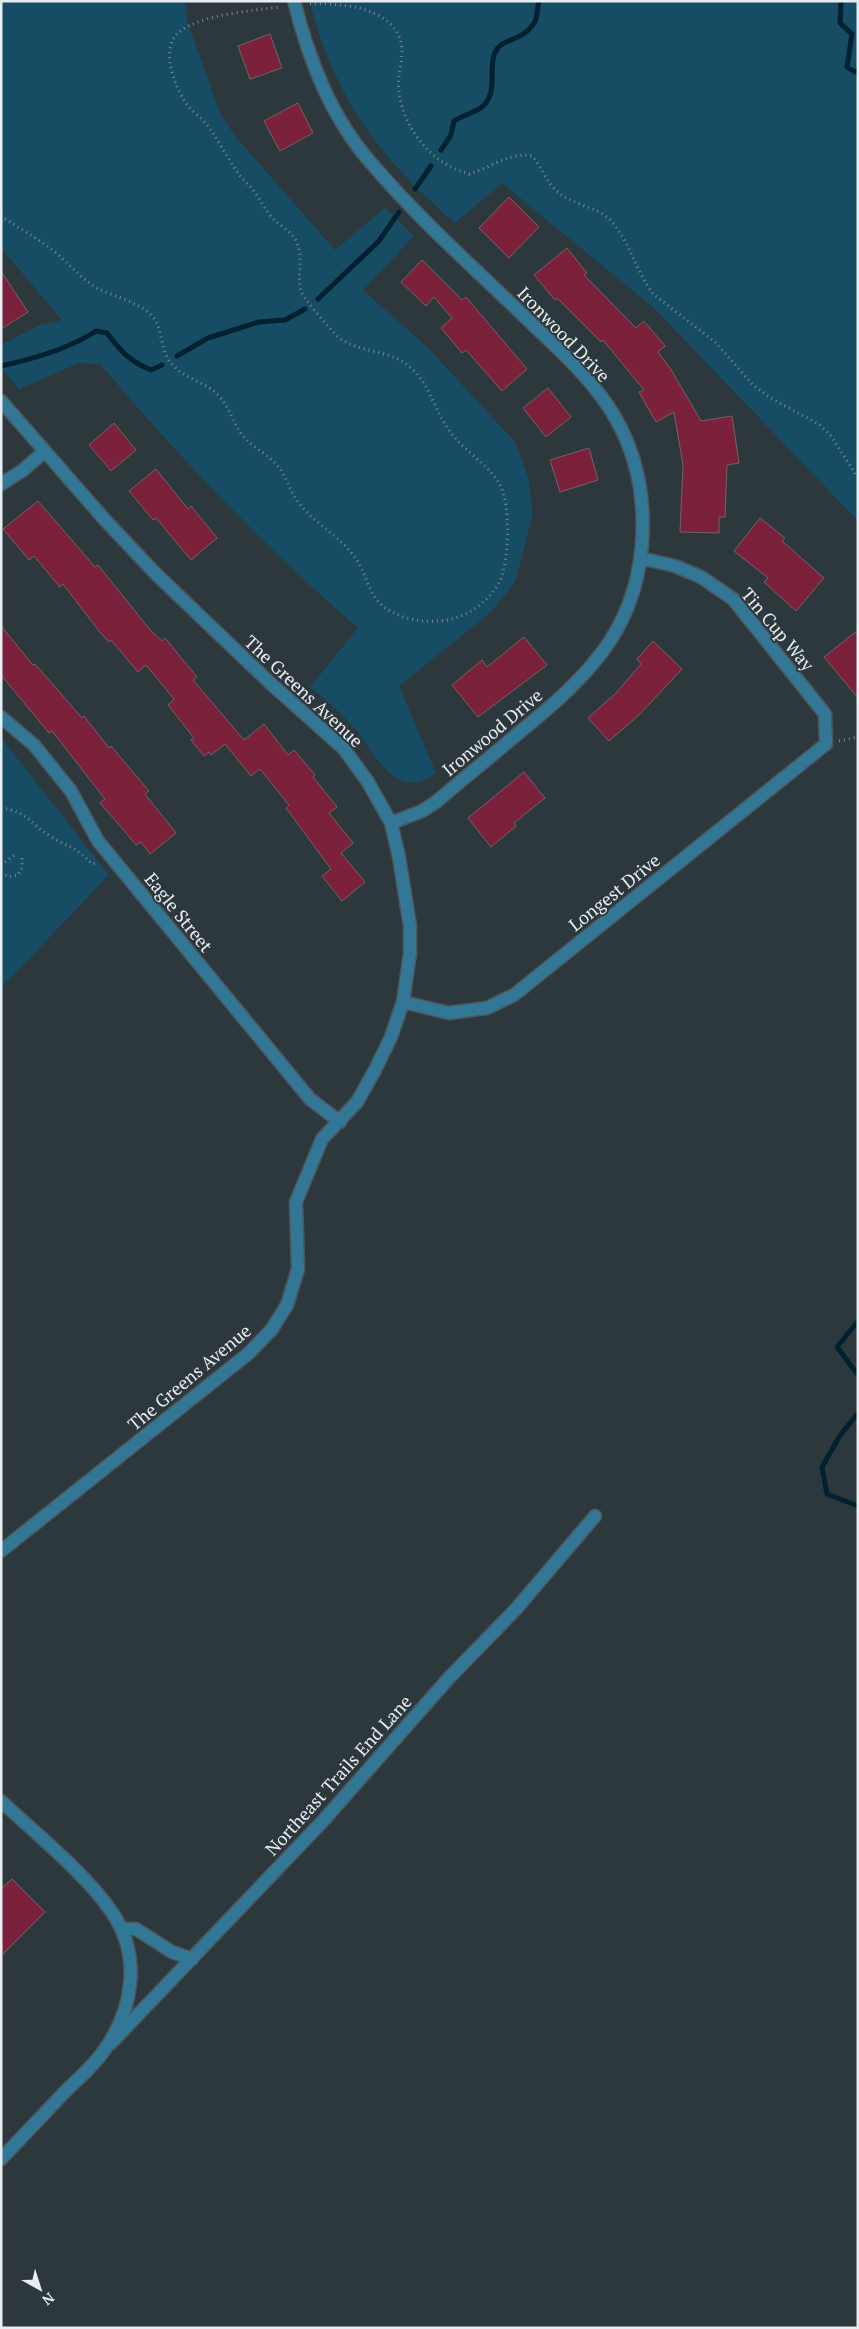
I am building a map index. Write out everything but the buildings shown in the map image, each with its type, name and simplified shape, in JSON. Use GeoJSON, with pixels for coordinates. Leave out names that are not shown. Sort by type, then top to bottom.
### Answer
{"type":"FeatureCollection","features":[{"type":"Feature","properties":{"kind":"street","name":"Ironwood Drive"},"geometry":{"type":"LineString","coordinates":[[295,3],[312,61],[327,98],[371,163],[432,227],[591,384],[616,420],[631,453],[640,485],[643,517],[640,558],[626,611],[610,642],[572,688],[436,802],[422,811],[391,823]]}},
{"type":"Feature","properties":{"kind":"street","name":"The Greens Avenue"},"geometry":{"type":"LineString","coordinates":[[1,401],[156,574],[262,676],[344,750],[368,782],[391,823],[400,857],[410,926],[410,953],[403,1002],[391,1037],[375,1070],[356,1102],[340,1122],[322,1139],[296,1202],[298,1269],[287,1305],[272,1329],[249,1353],[1,1551]]}},
{"type":"Feature","properties":{"kind":"street"},"geometry":{"type":"LineString","coordinates":[[1,484],[22,472],[45,451]]}},
{"type":"Feature","properties":{"kind":"street","name":"Tin Cup Way"},"geometry":{"type":"LineString","coordinates":[[640,558],[676,566],[701,576],[733,599],[825,714],[826,744]]}},
{"type":"Feature","properties":{"kind":"street","name":"Eagle Street"},"geometry":{"type":"LineString","coordinates":[[1,718],[34,745],[71,791],[98,841],[108,854],[310,1099],[340,1122]]}},
{"type":"Feature","properties":{"kind":"street","name":"Longest Drive"},"geometry":{"type":"LineString","coordinates":[[403,1002],[449,1013],[487,1008],[514,995],[826,744]]}},
{"type":"Feature","properties":{"kind":"street","name":"Northeast Trails End Lane"},"geometry":{"type":"LineString","coordinates":[[103,2052],[322,1822],[448,1679],[516,1609],[595,1516]]}},
{"type":"Feature","properties":{"kind":"street"},"geometry":{"type":"LineString","coordinates":[[1,1801],[92,1888],[110,1910],[123,1929],[132,1972],[128,2000],[120,2024],[103,2052],[1,2159]]}},
{"type":"Feature","properties":{"kind":"street"},"geometry":{"type":"LineString","coordinates":[[123,1929],[136,1928],[172,1952],[192,1959]]}},
{"type":"Feature","properties":{"kind":"path"},"geometry":{"type":"LineString","coordinates":[[1,216],[60,256],[84,279],[98,288],[148,311],[156,321],[166,357],[184,375],[210,388],[219,396],[227,406],[243,436],[272,460],[281,470],[300,504],[352,554],[364,569],[372,595],[384,606],[394,613],[413,620],[439,621],[457,618],[482,603],[501,579],[504,565],[508,523],[506,500],[502,487],[491,472],[449,431],[431,393],[414,370],[403,361],[349,344],[338,337],[301,292],[300,252],[296,241],[288,231],[277,224],[253,190],[240,176],[208,126],[187,105],[176,84],[170,61],[170,44],[177,33],[196,23],[237,13],[295,3],[350,6],[380,16],[400,39],[402,58],[398,77],[399,93],[403,107],[414,132],[440,162],[469,174],[510,156],[522,154],[532,156],[559,194],[590,208],[612,222],[630,250],[646,285],[653,294],[715,342],[753,385],[768,397],[820,425],[832,436],[858,478]]}},
{"type":"Feature","properties":{"kind":"path"},"geometry":{"type":"LineString","coordinates":[[1,808],[23,813],[48,835],[78,849],[92,864],[97,863],[108,854]]}},
{"type":"Feature","properties":{"kind":"path"},"geometry":{"type":"LineString","coordinates":[[1,864],[16,854]]}},
{"type":"Feature","properties":{"kind":"path"},"geometry":{"type":"LineString","coordinates":[[3,876],[18,875],[22,868],[22,858]]}},
{"type":"Feature","properties":{"kind":"shaded area"},"geometry":{"type":"Polygon","coordinates":[[[1,1],[185,1],[188,24],[220,113],[235,136],[335,250],[385,208],[414,236],[363,290],[428,348],[515,442],[528,477],[533,514],[515,582],[491,612],[399,686],[436,773],[422,781],[409,782],[398,779],[388,772],[355,729],[310,687],[358,628],[256,534],[193,468],[100,364],[79,363],[19,389],[1,368],[1,345],[38,326],[62,320],[1,248],[1,1]]]}},
{"type":"Feature","properties":{"kind":"shaded area"},"geometry":{"type":"Polygon","coordinates":[[[310,1],[858,1],[858,521],[655,309],[502,183],[455,223],[429,199],[383,151],[347,97],[332,68],[310,1]]]}},
{"type":"Feature","properties":{"kind":"shaded area"},"geometry":{"type":"Polygon","coordinates":[[[1,738],[109,875],[1,988],[1,738]]]}},
{"type":"Feature","properties":{"kind":"waterway"},"geometry":{"type":"LineString","coordinates":[[441,150],[451,135],[454,121],[480,109],[487,101],[492,86],[494,55],[497,49],[504,43],[530,29],[536,18],[539,1]]}},
{"type":"Feature","properties":{"kind":"waterway"},"geometry":{"type":"LineString","coordinates":[[841,1],[840,23],[852,34],[847,67],[855,72],[858,70]]}},
{"type":"Feature","properties":{"kind":"waterway"},"geometry":{"type":"LineString","coordinates":[[415,189],[431,166]]}},
{"type":"Feature","properties":{"kind":"waterway"},"geometry":{"type":"LineString","coordinates":[[318,299],[379,241],[399,212]]}},
{"type":"Feature","properties":{"kind":"waterway"},"geometry":{"type":"LineString","coordinates":[[177,356],[208,338],[259,322],[285,320],[305,309]]}},
{"type":"Feature","properties":{"kind":"waterway"},"geometry":{"type":"LineString","coordinates":[[1,366],[50,353],[96,331],[107,333],[126,355],[144,367],[151,370],[162,365]]}},
{"type":"Feature","properties":{"kind":"waterway"},"geometry":{"type":"LineString","coordinates":[[858,1321],[837,1347],[858,1375]]}},
{"type":"Feature","properties":{"kind":"waterway"},"geometry":{"type":"LineString","coordinates":[[858,1413],[839,1437],[822,1467],[827,1494],[858,1506]]}}]}
